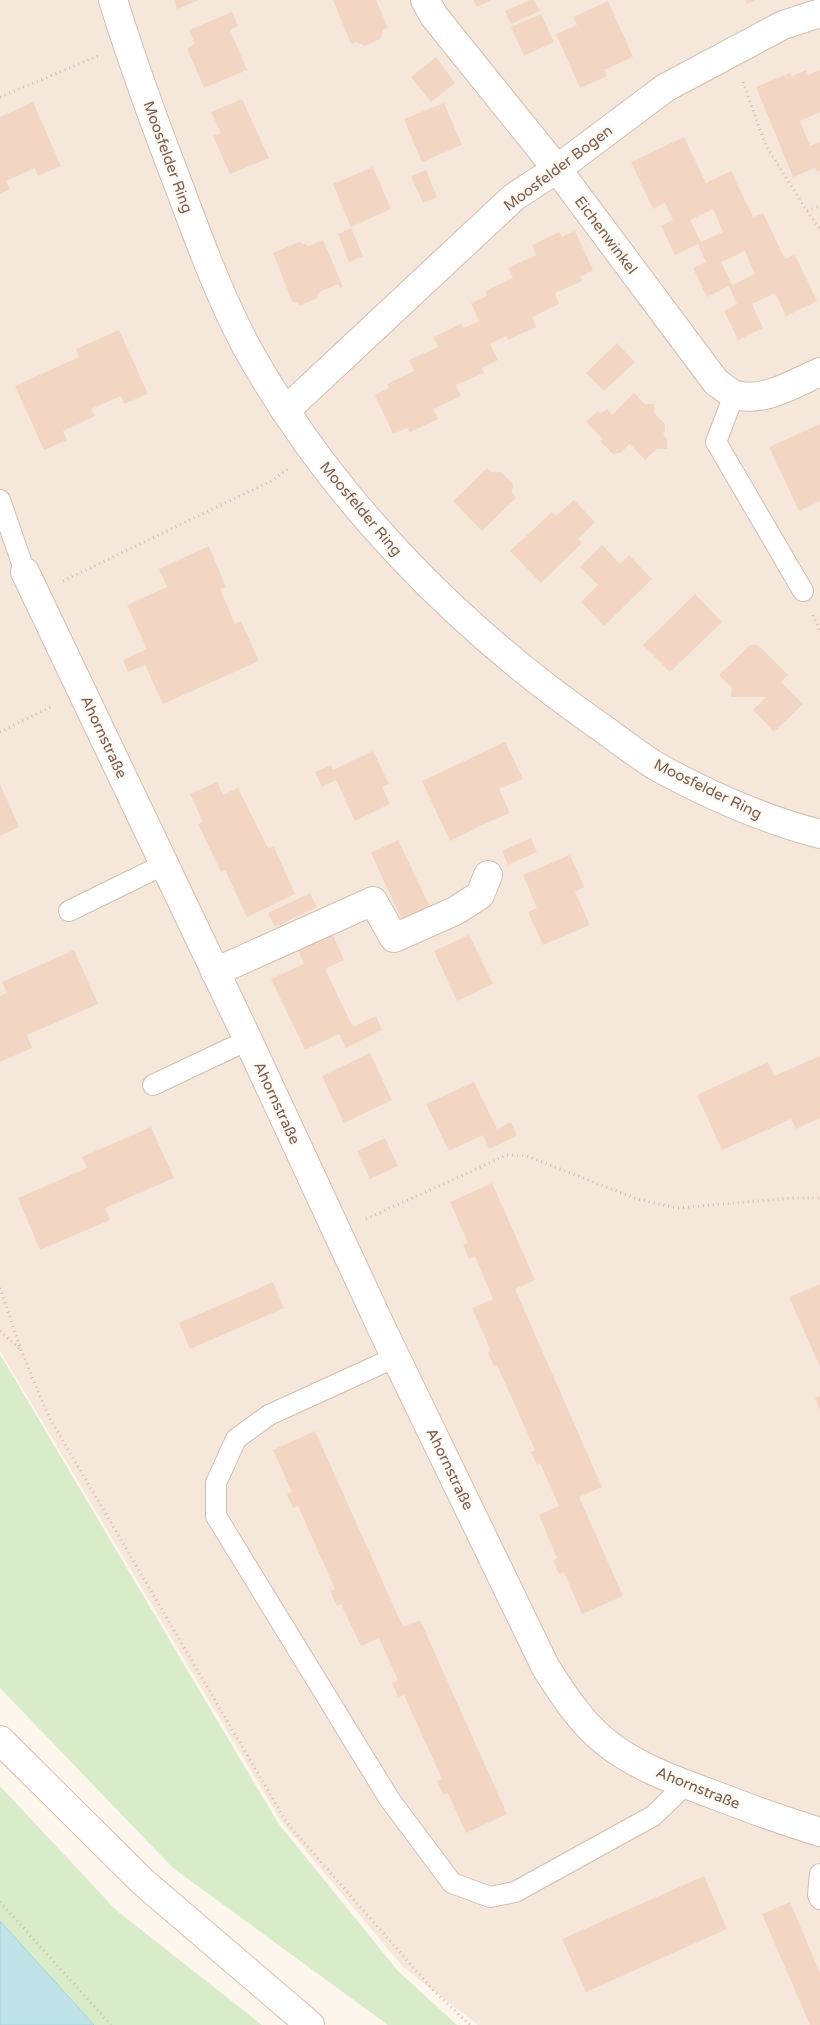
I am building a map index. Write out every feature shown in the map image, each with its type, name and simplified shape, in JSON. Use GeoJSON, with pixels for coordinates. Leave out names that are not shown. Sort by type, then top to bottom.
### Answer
{"type":"FeatureCollection","features":[{"type":"Feature","properties":{"kind":"street","name":"Moosfelder Ring"},"geometry":{"type":"LineString","coordinates":[[113,0],[127,44],[210,271],[246,346],[285,411],[313,452],[402,558],[472,627],[550,691],[659,768],[760,816],[820,834]]}},
{"type":"Feature","properties":{"kind":"street","name":"Eichenwinkel"},"geometry":{"type":"LineString","coordinates":[[425,0],[434,16],[557,169],[699,361],[716,382],[734,395]]}},
{"type":"Feature","properties":{"kind":"street","name":"Moosfelder Bogen"},"geometry":{"type":"LineString","coordinates":[[285,411],[514,197],[557,169],[665,88],[783,25],[820,13]]}},
{"type":"Feature","properties":{"kind":"street"},"geometry":{"type":"LineString","coordinates":[[734,395],[756,397],[820,372]]}},
{"type":"Feature","properties":{"kind":"street","name":"Ahornstraße"},"geometry":{"type":"LineString","coordinates":[[30,583],[165,864],[396,1357],[546,1668],[570,1706],[603,1739],[634,1761],[686,1784],[777,1819],[820,1832]]}},
{"type":"Feature","properties":{"kind":"street"},"geometry":{"type":"LineString","coordinates":[[215,972],[373,901],[394,938],[455,912],[480,895],[488,875]]}},
{"type":"Feature","properties":{"kind":"street"},"geometry":{"type":"LineString","coordinates":[[0,1740],[143,1882],[310,2025]]}},
{"type":"Feature","properties":{"kind":"lane"},"geometry":{"type":"LineString","coordinates":[[734,395],[716,442],[803,591]]}},
{"type":"Feature","properties":{"kind":"lane","name":"Ahornstraße"},"geometry":{"type":"LineString","coordinates":[[0,500],[30,583]]}},
{"type":"Feature","properties":{"kind":"lane"},"geometry":{"type":"LineString","coordinates":[[69,910],[165,864]]}},
{"type":"Feature","properties":{"kind":"lane"},"geometry":{"type":"LineString","coordinates":[[153,1085],[248,1040]]}},
{"type":"Feature","properties":{"kind":"lane"},"geometry":{"type":"LineString","coordinates":[[396,1357],[269,1415],[236,1439],[216,1482],[216,1516],[390,1800],[452,1883],[490,1896],[515,1892],[653,1816],[686,1784]]}},
{"type":"Feature","properties":{"kind":"lane"},"geometry":{"type":"LineString","coordinates":[[820,1874],[818,1895],[820,1899]]}},
{"type":"Feature","properties":{"kind":"path"},"geometry":{"type":"LineString","coordinates":[[0,97],[127,44]]}},
{"type":"Feature","properties":{"kind":"path"},"geometry":{"type":"LineString","coordinates":[[732,52],[766,146],[820,229]]}},
{"type":"Feature","properties":{"kind":"path"},"geometry":{"type":"LineString","coordinates":[[807,211],[820,206]]}},
{"type":"Feature","properties":{"kind":"path"},"geometry":{"type":"LineString","coordinates":[[30,583],[273,480]]}},
{"type":"Feature","properties":{"kind":"path"},"geometry":{"type":"LineString","coordinates":[[0,732],[82,691]]}},
{"type":"Feature","properties":{"kind":"path"},"geometry":{"type":"LineString","coordinates":[[337,1232],[507,1155],[527,1156],[637,1199],[678,1208],[792,1198],[820,1198]]}},
{"type":"Feature","properties":{"kind":"path"},"geometry":{"type":"LineString","coordinates":[[0,1288],[21,1350],[49,1417],[287,1823],[433,1990],[470,2025]]}},
{"type":"Feature","properties":{"kind":"path"},"geometry":{"type":"LineString","coordinates":[[0,1332],[21,1350]]}},
{"type":"Feature","properties":{"kind":"path"},"geometry":{"type":"LineString","coordinates":[[0,1902],[111,2025]]}},
{"type":"Feature","properties":{"kind":"shaded area"},"geometry":{"type":"Polygon","coordinates":[[[0,0],[820,0],[820,2025],[478,2025],[403,1967],[281,1821],[0,1351],[0,0]]]}},
{"type":"Feature","properties":{"kind":"green space"},"geometry":{"type":"Polygon","coordinates":[[[0,1354],[278,1823],[398,1971],[457,2025],[388,2025],[173,1868],[0,1688],[0,1354]]]}},
{"type":"Feature","properties":{"kind":"green space"},"geometry":{"type":"Polygon","coordinates":[[[0,1786],[116,1910],[262,2025],[94,2025],[0,1921],[0,1786]]]}},
{"type":"Feature","properties":{"kind":"water"},"geometry":{"type":"Polygon","coordinates":[[[0,1921],[94,2025],[0,2025],[0,1921]]]}},
{"type":"Feature","properties":{"kind":"building"},"geometry":{"type":"Polygon","coordinates":[[[174,0],[199,0],[177,9],[174,0]]]}},
{"type":"Feature","properties":{"kind":"building"},"geometry":{"type":"Polygon","coordinates":[[[333,0],[376,0],[388,28],[383,30],[380,39],[365,46],[356,42],[351,44],[333,0]]]}},
{"type":"Feature","properties":{"kind":"building"},"geometry":{"type":"Polygon","coordinates":[[[473,0],[492,0],[477,7],[473,0]]]}},
{"type":"Feature","properties":{"kind":"building"},"geometry":{"type":"Polygon","coordinates":[[[534,0],[540,11],[511,24],[505,11],[534,0]]]}},
{"type":"Feature","properties":{"kind":"building"},"geometry":{"type":"Polygon","coordinates":[[[745,0],[756,0],[747,4],[745,0]]]}},
{"type":"Feature","properties":{"kind":"building"},"geometry":{"type":"Polygon","coordinates":[[[608,1],[633,57],[604,70],[607,76],[580,88],[556,34],[577,25],[573,17],[608,1]]]}},
{"type":"Feature","properties":{"kind":"building"},"geometry":{"type":"Polygon","coordinates":[[[232,12],[238,26],[230,30],[247,70],[204,88],[187,48],[195,44],[189,30],[232,12]]]}},
{"type":"Feature","properties":{"kind":"building"},"geometry":{"type":"Polygon","coordinates":[[[541,14],[554,42],[524,56],[511,27],[541,14]]]}},
{"type":"Feature","properties":{"kind":"building"},"geometry":{"type":"Polygon","coordinates":[[[436,57],[455,83],[431,102],[411,77],[436,57]]]}},
{"type":"Feature","properties":{"kind":"building"},"geometry":{"type":"Polygon","coordinates":[[[806,70],[808,75],[820,70],[820,112],[800,121],[810,146],[820,142],[820,171],[817,172],[815,168],[793,177],[756,87],[790,73],[792,76],[806,70]]]}},
{"type":"Feature","properties":{"kind":"building"},"geometry":{"type":"Polygon","coordinates":[[[242,99],[269,158],[230,174],[213,136],[221,133],[211,112],[242,99]]]}},
{"type":"Feature","properties":{"kind":"building"},"geometry":{"type":"Polygon","coordinates":[[[33,102],[61,166],[38,176],[35,168],[6,181],[10,189],[0,194],[0,117],[33,102]]]}},
{"type":"Feature","properties":{"kind":"building"},"geometry":{"type":"Polygon","coordinates":[[[444,103],[462,145],[422,162],[404,119],[444,103]]]}},
{"type":"Feature","properties":{"kind":"building"},"geometry":{"type":"Polygon","coordinates":[[[684,137],[706,183],[731,171],[753,217],[763,213],[785,259],[795,255],[817,301],[786,316],[775,293],[752,304],[763,328],[738,340],[724,311],[737,304],[729,286],[707,297],[693,268],[706,262],[698,244],[675,255],[661,226],[673,220],[665,203],[653,209],[631,162],[684,137]],[[713,209],[690,220],[701,242],[723,232],[713,209]],[[745,251],[721,262],[732,285],[755,274],[745,251]]]}},
{"type":"Feature","properties":{"kind":"building"},"geometry":{"type":"Polygon","coordinates":[[[373,167],[391,209],[351,227],[333,184],[373,167]]]}},
{"type":"Feature","properties":{"kind":"building"},"geometry":{"type":"Polygon","coordinates":[[[426,170],[437,197],[423,203],[411,176],[426,170]]]}},
{"type":"Feature","properties":{"kind":"building"},"geometry":{"type":"Polygon","coordinates":[[[351,228],[363,256],[349,262],[338,234],[351,228]]]}},
{"type":"Feature","properties":{"kind":"building"},"geometry":{"type":"Polygon","coordinates":[[[575,231],[593,270],[580,277],[582,281],[555,293],[559,304],[532,317],[536,327],[508,340],[506,336],[490,344],[498,360],[482,368],[484,373],[456,385],[461,396],[433,409],[438,419],[410,432],[407,428],[393,434],[375,395],[389,388],[387,384],[414,371],[409,360],[438,347],[433,337],[461,324],[464,328],[479,321],[471,303],[487,296],[485,291],[513,278],[508,268],[536,255],[532,245],[559,232],[562,237],[575,231]]]}},
{"type":"Feature","properties":{"kind":"building"},"geometry":{"type":"Polygon","coordinates":[[[323,240],[343,287],[340,288],[338,284],[319,292],[316,299],[301,305],[292,301],[273,253],[299,242],[309,246],[323,240]]]}},
{"type":"Feature","properties":{"kind":"building"},"geometry":{"type":"Polygon","coordinates":[[[119,330],[148,394],[124,404],[121,396],[91,409],[95,416],[63,431],[67,440],[44,450],[15,386],[79,357],[76,349],[119,330]]]}},
{"type":"Feature","properties":{"kind":"building"},"geometry":{"type":"Polygon","coordinates":[[[617,343],[635,362],[604,391],[586,373],[617,343]]]}},
{"type":"Feature","properties":{"kind":"building"},"geometry":{"type":"Polygon","coordinates":[[[634,393],[645,404],[654,404],[654,413],[665,424],[663,434],[667,439],[667,449],[657,449],[645,460],[630,444],[620,453],[613,454],[600,441],[603,439],[586,422],[598,411],[601,414],[607,409],[612,415],[634,393]]]}},
{"type":"Feature","properties":{"kind":"building"},"geometry":{"type":"Polygon","coordinates":[[[820,424],[820,501],[799,511],[769,447],[820,424]]]}},
{"type":"Feature","properties":{"kind":"building"},"geometry":{"type":"Polygon","coordinates":[[[487,468],[491,472],[501,472],[513,484],[512,493],[516,498],[482,531],[453,501],[487,468]]]}},
{"type":"Feature","properties":{"kind":"building"},"geometry":{"type":"Polygon","coordinates":[[[574,500],[595,522],[578,539],[582,543],[541,583],[510,551],[552,512],[556,516],[574,500]]]}},
{"type":"Feature","properties":{"kind":"building"},"geometry":{"type":"Polygon","coordinates":[[[602,545],[620,564],[629,555],[652,579],[604,626],[581,602],[598,585],[580,567],[602,545]]]}},
{"type":"Feature","properties":{"kind":"building"},"geometry":{"type":"Polygon","coordinates":[[[209,546],[226,587],[220,589],[235,624],[241,621],[259,661],[163,704],[145,665],[128,672],[123,660],[147,649],[127,605],[167,587],[159,569],[209,546]]]}},
{"type":"Feature","properties":{"kind":"building"},"geometry":{"type":"Polygon","coordinates":[[[695,594],[722,622],[670,672],[643,645],[695,594]]]}},
{"type":"Feature","properties":{"kind":"building"},"geometry":{"type":"Polygon","coordinates":[[[750,645],[758,645],[788,675],[781,682],[803,704],[774,732],[753,710],[766,697],[731,697],[732,688],[719,675],[750,645]]]}},
{"type":"Feature","properties":{"kind":"building"},"geometry":{"type":"Polygon","coordinates":[[[505,742],[523,779],[499,789],[510,813],[450,841],[422,781],[505,742]]]}},
{"type":"Feature","properties":{"kind":"building"},"geometry":{"type":"Polygon","coordinates":[[[373,751],[389,784],[382,787],[390,804],[355,821],[336,780],[322,787],[315,772],[331,765],[333,770],[373,751]]]}},
{"type":"Feature","properties":{"kind":"building"},"geometry":{"type":"Polygon","coordinates":[[[217,782],[223,795],[238,788],[268,848],[274,847],[295,894],[247,917],[225,870],[221,872],[198,824],[203,822],[190,794],[217,782]]]}},
{"type":"Feature","properties":{"kind":"building"},"geometry":{"type":"Polygon","coordinates":[[[0,784],[19,827],[0,836],[0,784]]]}},
{"type":"Feature","properties":{"kind":"building"},"geometry":{"type":"Polygon","coordinates":[[[531,838],[537,852],[508,865],[502,851],[531,838]]]}},
{"type":"Feature","properties":{"kind":"building"},"geometry":{"type":"Polygon","coordinates":[[[398,840],[430,907],[402,920],[371,853],[398,840]]]}},
{"type":"Feature","properties":{"kind":"building"},"geometry":{"type":"Polygon","coordinates":[[[570,855],[584,887],[575,892],[590,925],[543,945],[528,912],[537,908],[523,875],[570,855]]]}},
{"type":"Feature","properties":{"kind":"building"},"geometry":{"type":"Polygon","coordinates":[[[310,893],[317,907],[275,927],[268,913],[310,893]]]}},
{"type":"Feature","properties":{"kind":"building"},"geometry":{"type":"Polygon","coordinates":[[[333,935],[344,960],[325,969],[353,1027],[376,1016],[382,1030],[346,1048],[339,1034],[305,1050],[271,979],[304,964],[298,950],[333,935]]]}},
{"type":"Feature","properties":{"kind":"building"},"geometry":{"type":"Polygon","coordinates":[[[469,935],[493,984],[457,1001],[434,951],[469,935]]]}},
{"type":"Feature","properties":{"kind":"building"},"geometry":{"type":"Polygon","coordinates":[[[74,950],[98,1004],[27,1035],[32,1048],[0,1062],[0,996],[7,993],[2,982],[74,950]]]}},
{"type":"Feature","properties":{"kind":"building"},"geometry":{"type":"Polygon","coordinates":[[[370,1053],[392,1100],[344,1123],[322,1076],[370,1053]]]}},
{"type":"Feature","properties":{"kind":"building"},"geometry":{"type":"Polygon","coordinates":[[[820,1056],[820,1118],[796,1129],[791,1119],[722,1150],[697,1095],[768,1062],[774,1076],[820,1056]]]}},
{"type":"Feature","properties":{"kind":"building"},"geometry":{"type":"Polygon","coordinates":[[[474,1082],[497,1129],[511,1122],[517,1136],[489,1149],[483,1135],[449,1151],[426,1104],[474,1082]]]}},
{"type":"Feature","properties":{"kind":"building"},"geometry":{"type":"Polygon","coordinates":[[[151,1127],[174,1178],[105,1208],[110,1220],[40,1250],[18,1198],[87,1168],[82,1157],[151,1127]]]}},
{"type":"Feature","properties":{"kind":"building"},"geometry":{"type":"Polygon","coordinates":[[[385,1138],[398,1166],[370,1179],[357,1151],[385,1138]]]}},
{"type":"Feature","properties":{"kind":"building"},"geometry":{"type":"Polygon","coordinates":[[[492,1183],[535,1280],[515,1289],[602,1487],[579,1497],[623,1596],[582,1614],[564,1572],[559,1574],[553,1561],[557,1558],[539,1515],[559,1506],[540,1463],[537,1465],[531,1452],[535,1450],[497,1365],[494,1366],[488,1353],[491,1351],[472,1308],[493,1299],[475,1256],[469,1259],[463,1245],[468,1243],[450,1202],[492,1183]]]}},
{"type":"Feature","properties":{"kind":"building"},"geometry":{"type":"Polygon","coordinates":[[[273,1282],[284,1308],[190,1349],[179,1323],[273,1282]]]}},
{"type":"Feature","properties":{"kind":"building"},"geometry":{"type":"Polygon","coordinates":[[[820,1284],[820,1367],[789,1297],[820,1284]]]}},
{"type":"Feature","properties":{"kind":"building"},"geometry":{"type":"Polygon","coordinates":[[[820,1396],[820,1410],[815,1398],[820,1396]]]}},
{"type":"Feature","properties":{"kind":"building"},"geometry":{"type":"Polygon","coordinates":[[[315,1431],[403,1627],[420,1620],[507,1814],[466,1833],[448,1793],[443,1795],[437,1781],[442,1779],[404,1695],[398,1697],[392,1683],[398,1680],[379,1638],[361,1646],[341,1604],[337,1606],[330,1591],[335,1589],[298,1506],[293,1508],[287,1494],[292,1492],[273,1450],[315,1431]]]}},
{"type":"Feature","properties":{"kind":"building"},"geometry":{"type":"Polygon","coordinates":[[[704,1876],[727,1929],[586,1992],[562,1939],[704,1876]]]}},
{"type":"Feature","properties":{"kind":"building"},"geometry":{"type":"Polygon","coordinates":[[[790,1902],[820,1973],[820,2025],[810,2025],[762,1914],[790,1902]]]}}]}
